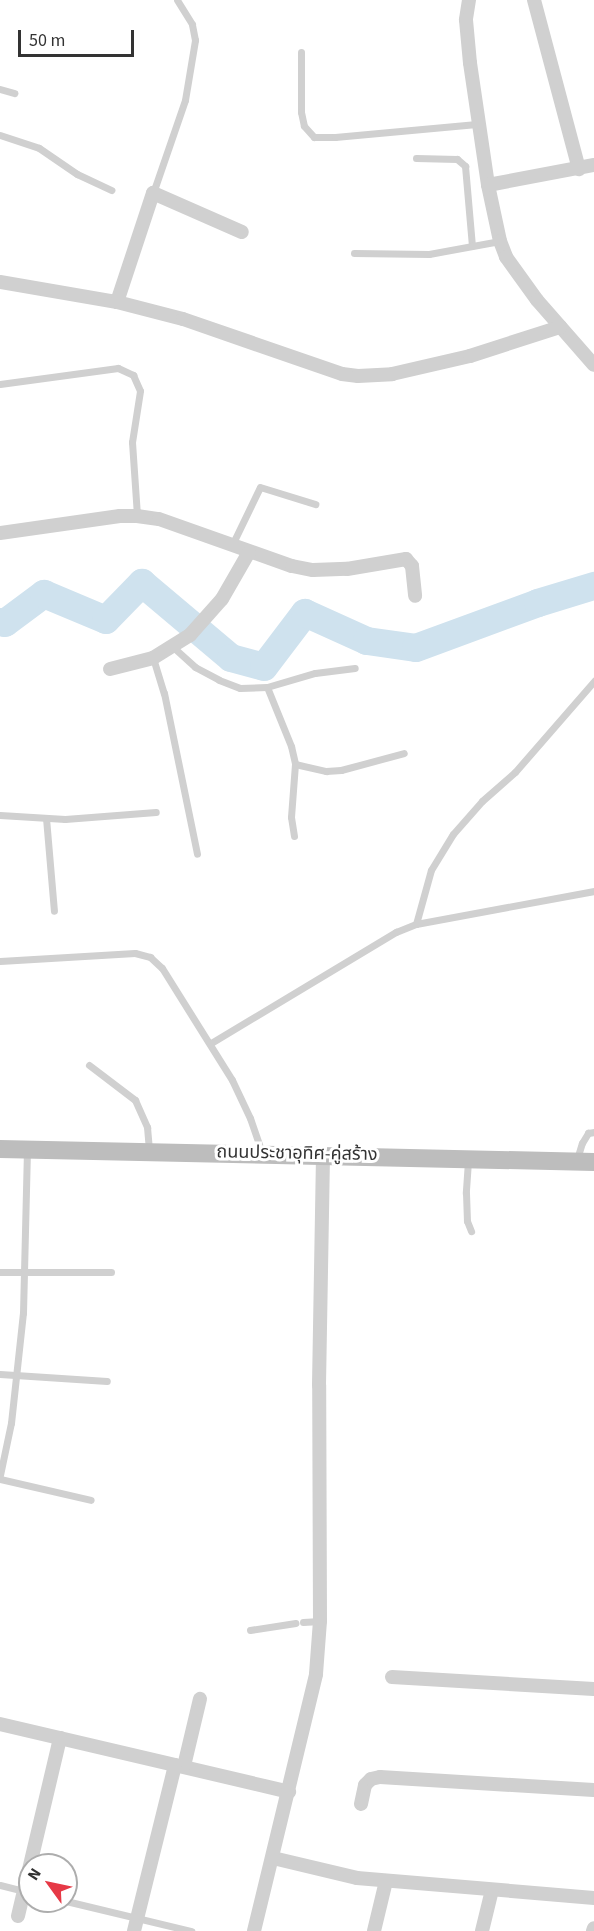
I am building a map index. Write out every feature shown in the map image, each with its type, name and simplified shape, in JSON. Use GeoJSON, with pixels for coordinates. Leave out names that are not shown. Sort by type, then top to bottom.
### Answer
{"type":"FeatureCollection","features":[{"type":"Feature","properties":{"kind":"main road","name":"ถนนประชาอุทิศ-คู่สร้าง"},"geometry":{"type":"LineString","coordinates":[[0,1149],[262,1153],[585,1162]]}},
{"type":"Feature","properties":{"kind":"street"},"geometry":{"type":"LineString","coordinates":[[469,0],[466,28],[488,185],[500,241],[506,257],[560,327],[594,365]]}},
{"type":"Feature","properties":{"kind":"street"},"geometry":{"type":"LineString","coordinates":[[534,0],[579,169]]}},
{"type":"Feature","properties":{"kind":"street"},"geometry":{"type":"LineString","coordinates":[[488,185],[594,165]]}},
{"type":"Feature","properties":{"kind":"street"},"geometry":{"type":"LineString","coordinates":[[117,302],[153,193],[242,232]]}},
{"type":"Feature","properties":{"kind":"street"},"geometry":{"type":"LineString","coordinates":[[0,282],[117,302],[183,319],[342,374],[358,376],[392,374],[470,356],[560,327]]}},
{"type":"Feature","properties":{"kind":"street"},"geometry":{"type":"LineString","coordinates":[[0,533],[137,516],[159,519],[249,552],[313,570],[347,569],[406,559],[412,566],[415,596]]}},
{"type":"Feature","properties":{"kind":"street"},"geometry":{"type":"LineString","coordinates":[[110,669],[153,658],[190,635],[234,581],[249,552]]}},
{"type":"Feature","properties":{"kind":"street"},"geometry":{"type":"LineString","coordinates":[[254,1931],[316,1674],[320,1621],[319,1385],[323,1155]]}},
{"type":"Feature","properties":{"kind":"street"},"geometry":{"type":"LineString","coordinates":[[392,1677],[594,1689]]}},
{"type":"Feature","properties":{"kind":"street"},"geometry":{"type":"LineString","coordinates":[[136,1924],[200,1699]]}},
{"type":"Feature","properties":{"kind":"street"},"geometry":{"type":"LineString","coordinates":[[0,1724],[289,1792]]}},
{"type":"Feature","properties":{"kind":"street"},"geometry":{"type":"LineString","coordinates":[[35,1853],[60,1738]]}},
{"type":"Feature","properties":{"kind":"street"},"geometry":{"type":"LineString","coordinates":[[361,1804],[365,1785],[371,1779],[380,1777],[594,1791]]}},
{"type":"Feature","properties":{"kind":"street"},"geometry":{"type":"LineString","coordinates":[[273,1858],[357,1878],[594,1898]]}},
{"type":"Feature","properties":{"kind":"street"},"geometry":{"type":"LineString","coordinates":[[374,1931],[386,1881]]}},
{"type":"Feature","properties":{"kind":"street"},"geometry":{"type":"LineString","coordinates":[[482,1931],[492,1890]]}},
{"type":"Feature","properties":{"kind":"lane"},"geometry":{"type":"LineString","coordinates":[[153,193],[185,100],[193,50],[192,24],[177,0]]}},
{"type":"Feature","properties":{"kind":"lane"},"geometry":{"type":"LineString","coordinates":[[301,52],[301,112],[304,126],[314,137],[479,124]]}},
{"type":"Feature","properties":{"kind":"lane"},"geometry":{"type":"LineString","coordinates":[[0,89],[14,93]]}},
{"type":"Feature","properties":{"kind":"lane"},"geometry":{"type":"LineString","coordinates":[[0,135],[39,148],[77,174],[112,190]]}},
{"type":"Feature","properties":{"kind":"lane"},"geometry":{"type":"LineString","coordinates":[[416,158],[457,159],[465,165],[472,246]]}},
{"type":"Feature","properties":{"kind":"lane"},"geometry":{"type":"LineString","coordinates":[[354,253],[429,254],[500,241]]}},
{"type":"Feature","properties":{"kind":"lane"},"geometry":{"type":"LineString","coordinates":[[0,384],[118,368],[133,375],[140,391],[132,442],[137,516]]}},
{"type":"Feature","properties":{"kind":"lane"},"geometry":{"type":"LineString","coordinates":[[232,545],[260,487],[315,504]]}},
{"type":"Feature","properties":{"kind":"lane"},"geometry":{"type":"LineString","coordinates":[[173,647],[185,660],[219,680],[240,688],[267,687],[315,673],[355,668]]}},
{"type":"Feature","properties":{"kind":"lane"},"geometry":{"type":"LineString","coordinates":[[153,658],[164,693],[197,854]]}},
{"type":"Feature","properties":{"kind":"lane"},"geometry":{"type":"LineString","coordinates":[[416,924],[432,870],[453,834],[482,801],[520,767],[594,681]]}},
{"type":"Feature","properties":{"kind":"lane"},"geometry":{"type":"LineString","coordinates":[[267,687],[291,746],[295,764],[291,817],[294,836]]}},
{"type":"Feature","properties":{"kind":"lane"},"geometry":{"type":"LineString","coordinates":[[295,764],[326,771],[341,770],[404,753]]}},
{"type":"Feature","properties":{"kind":"lane"},"geometry":{"type":"LineString","coordinates":[[0,815],[65,819],[156,812]]}},
{"type":"Feature","properties":{"kind":"lane"},"geometry":{"type":"LineString","coordinates":[[46,818],[54,911]]}},
{"type":"Feature","properties":{"kind":"lane"},"geometry":{"type":"LineString","coordinates":[[211,1043],[396,932],[416,924],[594,891]]}},
{"type":"Feature","properties":{"kind":"lane"},"geometry":{"type":"LineString","coordinates":[[0,962],[135,953],[150,957],[162,968],[211,1043],[250,1118],[262,1153]]}},
{"type":"Feature","properties":{"kind":"lane"},"geometry":{"type":"LineString","coordinates":[[89,1065],[135,1100],[147,1127],[149,1151]]}},
{"type":"Feature","properties":{"kind":"lane"},"geometry":{"type":"LineString","coordinates":[[585,1162],[582,1143],[588,1133],[594,1132]]}},
{"type":"Feature","properties":{"kind":"lane"},"geometry":{"type":"LineString","coordinates":[[27,1150],[23,1313],[11,1423],[0,1477],[91,1500]]}},
{"type":"Feature","properties":{"kind":"lane"},"geometry":{"type":"LineString","coordinates":[[468,1158],[467,1221],[471,1231]]}},
{"type":"Feature","properties":{"kind":"lane"},"geometry":{"type":"LineString","coordinates":[[0,1272],[111,1272]]}},
{"type":"Feature","properties":{"kind":"lane"},"geometry":{"type":"LineString","coordinates":[[0,1374],[107,1381]]}},
{"type":"Feature","properties":{"kind":"lane"},"geometry":{"type":"LineString","coordinates":[[250,1630],[320,1621]]}},
{"type":"Feature","properties":{"kind":"lane"},"geometry":{"type":"LineString","coordinates":[[0,1885],[18,1890]]}},
{"type":"Feature","properties":{"kind":"lane"},"geometry":{"type":"LineString","coordinates":[[78,1905],[136,1924],[191,1931]]}},
{"type":"Feature","properties":{"kind":"waterway"},"geometry":{"type":"LineString","coordinates":[[0,622],[5,623],[44,594],[106,620],[142,583],[231,658],[264,667],[305,613],[367,641],[416,648],[538,603],[594,586]]}}]}
